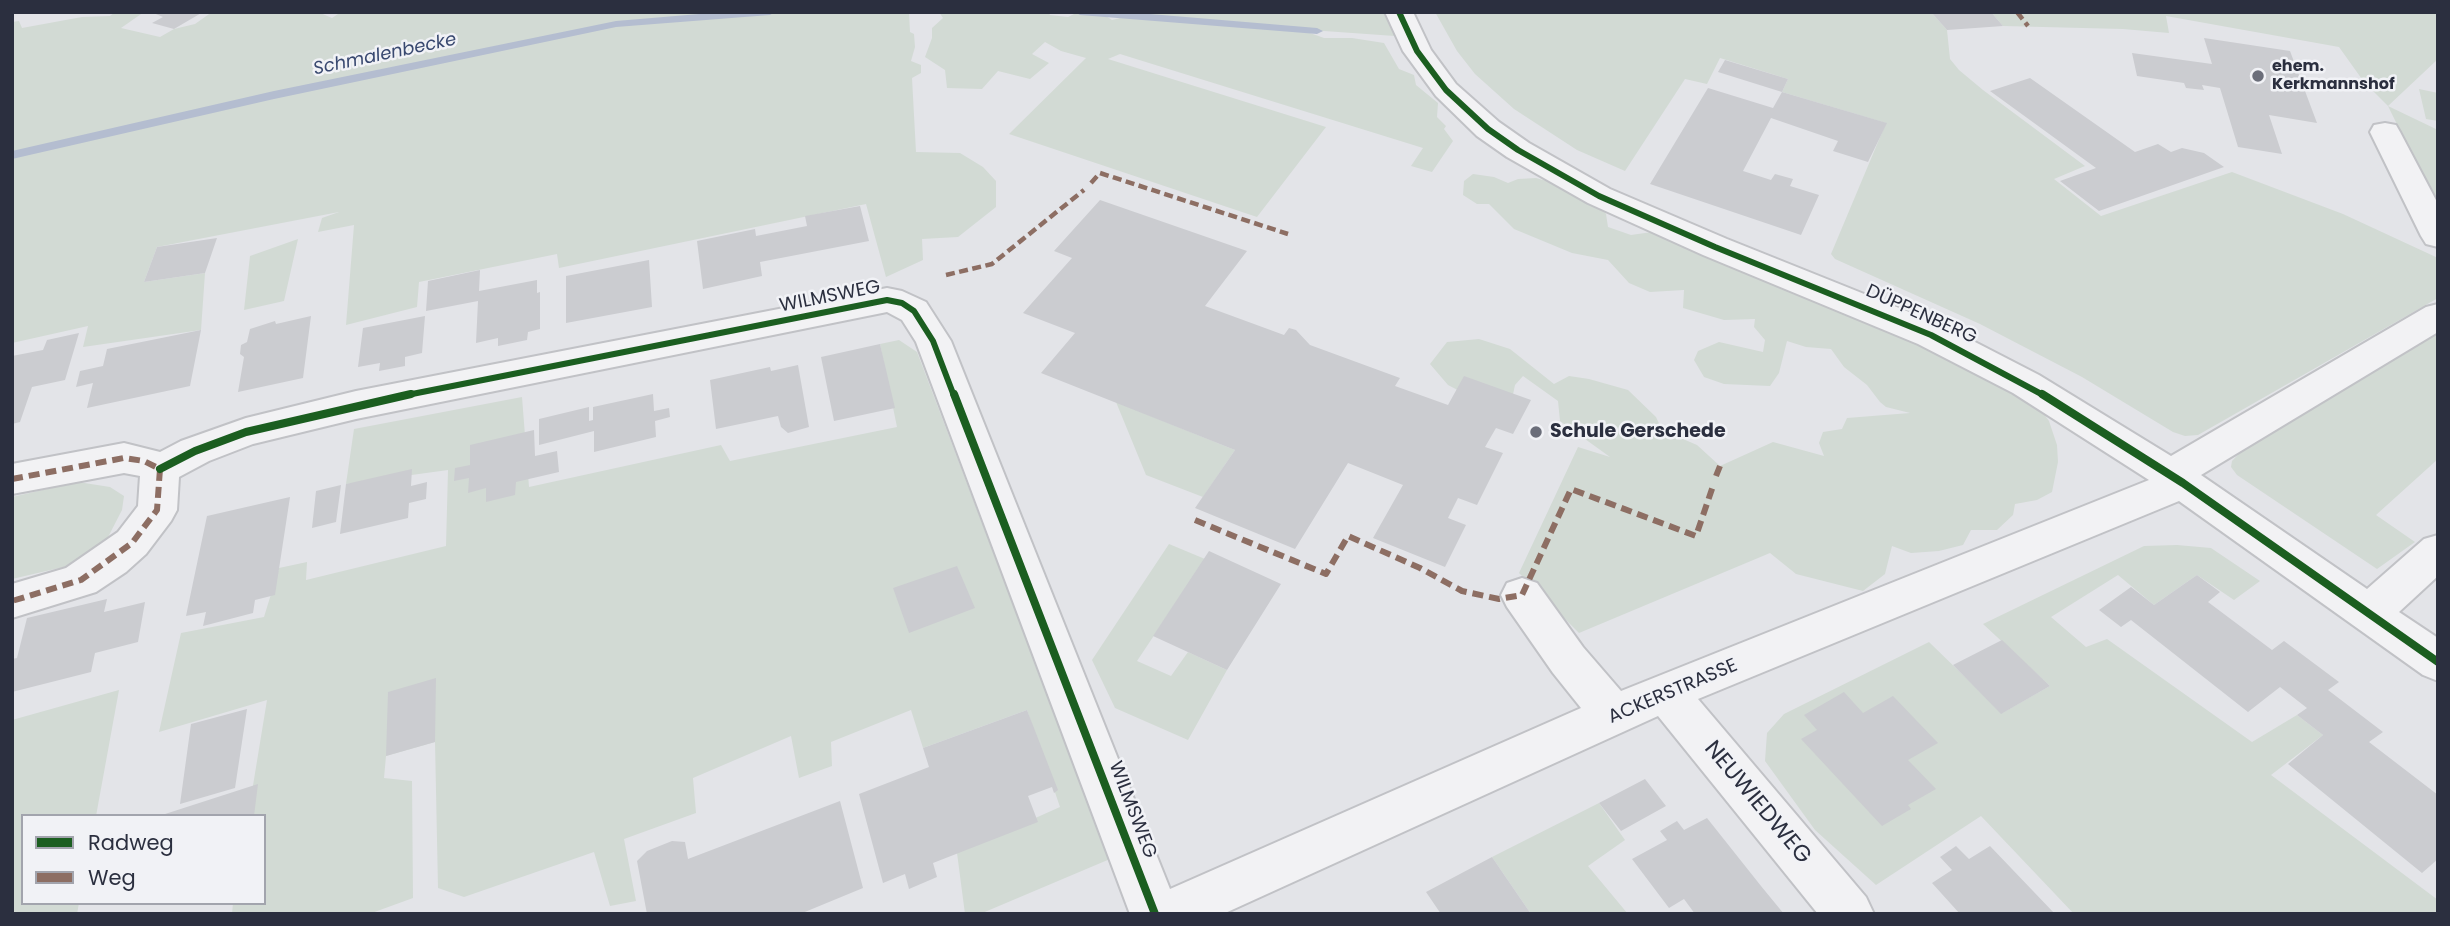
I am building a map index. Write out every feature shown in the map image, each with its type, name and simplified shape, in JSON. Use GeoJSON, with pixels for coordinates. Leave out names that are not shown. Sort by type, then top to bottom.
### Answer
{"type":"FeatureCollection","features":[{"type":"Feature","properties":{"kind":"street","name":"DÜPPENBERG"},"geometry":{"type":"LineString","coordinates":[[1399,12],[1417,51],[1461,106],[1488,129],[1558,174],[1648,218],[1978,357],[2076,414],[2177,479],[2438,662]]}},
{"type":"Feature","properties":{"kind":"street"},"geometry":{"type":"LineString","coordinates":[[2385,132],[2438,236]]}},
{"type":"Feature","properties":{"kind":"street","name":"WILMSWEG"},"geometry":{"type":"LineString","coordinates":[[160,469],[220,441],[292,419],[887,300],[902,303],[914,311],[933,341],[1155,914]]}},
{"type":"Feature","properties":{"kind":"street"},"geometry":{"type":"LineString","coordinates":[[2177,479],[2438,316]]}},
{"type":"Feature","properties":{"kind":"street"},"geometry":{"type":"LineString","coordinates":[[12,479],[124,458],[144,461],[160,469],[157,510],[132,543],[81,580],[12,601]]}},
{"type":"Feature","properties":{"kind":"street","name":"ACKERSTRASSE"},"geometry":{"type":"LineString","coordinates":[[1168,914],[1665,692],[2177,479]]}},
{"type":"Feature","properties":{"kind":"street"},"geometry":{"type":"LineString","coordinates":[[2368,613],[2438,551]]}},
{"type":"Feature","properties":{"kind":"street"},"geometry":{"type":"LineString","coordinates":[[1522,595],[1569,660],[1615,716]]}},
{"type":"Feature","properties":{"kind":"street","name":"NEUWIEDWEG"},"geometry":{"type":"LineString","coordinates":[[1665,692],[1849,914]]}},
{"type":"Feature","properties":{"kind":"shaded area"},"geometry":{"type":"Polygon","coordinates":[[[115,12],[144,12],[121,28],[160,37],[174,29],[195,24],[212,12],[318,12],[332,18],[341,12],[909,12],[910,32],[914,34],[915,47],[911,61],[921,65],[921,73],[912,78],[916,152],[960,153],[983,167],[996,181],[996,207],[958,237],[922,239],[923,260],[886,277],[866,204],[559,268],[557,254],[419,282],[417,307],[346,325],[354,225],[318,232],[322,218],[339,212],[157,247],[144,282],[205,273],[201,330],[83,347],[88,326],[12,343],[12,22],[19,21],[22,28],[82,17],[110,16],[115,12]]]}},
{"type":"Feature","properties":{"kind":"shaded area"},"geometry":{"type":"Polygon","coordinates":[[[939,12],[1048,12],[1050,15],[1068,17],[1078,12],[1100,12],[1112,20],[1133,15],[1105,12],[1395,12],[1409,37],[1324,31],[1310,33],[1324,38],[1352,38],[1384,43],[1399,69],[1414,75],[1416,85],[1438,103],[1437,117],[1446,126],[1444,129],[1453,141],[1432,172],[1411,166],[1423,148],[1120,54],[1108,59],[1326,127],[1257,217],[1009,134],[1086,58],[1061,51],[1045,42],[1032,54],[1049,63],[1030,79],[998,71],[982,89],[947,88],[945,70],[925,57],[932,38],[932,28],[943,18],[939,12]]]}},
{"type":"Feature","properties":{"kind":"shaded area"},"geometry":{"type":"Polygon","coordinates":[[[1435,12],[1931,12],[1947,30],[1950,59],[1959,70],[2085,166],[2054,179],[2101,216],[2232,172],[2343,214],[2438,258],[2438,298],[2198,435],[2185,436],[2173,432],[2082,377],[1980,324],[1835,259],[1831,254],[1886,123],[1782,92],[1788,79],[1720,58],[1707,84],[1685,79],[1625,171],[1577,150],[1514,109],[1475,74],[1457,51],[1435,12]]]}},
{"type":"Feature","properties":{"kind":"shaded area"},"geometry":{"type":"Polygon","coordinates":[[[1991,12],[2438,12],[2438,59],[2388,106],[2364,82],[2339,47],[2166,16],[2169,33],[2003,26],[1991,12]]]}},
{"type":"Feature","properties":{"kind":"shaded area"},"geometry":{"type":"Polygon","coordinates":[[[2419,89],[2438,93],[2438,121],[2426,119],[2419,89]]]}},
{"type":"Feature","properties":{"kind":"shaded area"},"geometry":{"type":"Polygon","coordinates":[[[2388,106],[2438,130],[2438,208],[2388,106]]]}},
{"type":"Feature","properties":{"kind":"shaded area"},"geometry":{"type":"Polygon","coordinates":[[[1473,174],[1494,177],[1508,183],[1518,179],[1536,178],[1572,188],[1599,203],[1606,214],[1608,227],[1631,235],[1659,231],[1829,304],[1844,315],[1890,329],[1938,355],[1973,366],[2038,406],[2049,421],[2057,445],[2058,462],[2052,492],[2037,500],[2015,504],[2013,515],[1997,530],[1971,530],[1963,545],[1939,551],[1911,553],[1892,546],[1885,574],[1863,591],[1796,574],[1770,553],[1579,633],[1519,573],[1578,447],[1610,457],[1560,421],[1558,401],[1523,376],[1515,385],[1512,399],[1473,398],[1448,385],[1430,364],[1447,342],[1479,339],[1510,349],[1554,384],[1569,376],[1628,390],[1656,417],[1662,430],[1697,445],[1720,466],[1773,442],[1824,456],[1819,443],[1823,432],[1842,429],[1847,418],[1910,413],[1886,407],[1867,385],[1844,367],[1831,349],[1806,347],[1787,341],[1779,373],[1770,386],[1724,384],[1704,377],[1694,360],[1698,351],[1719,342],[1763,352],[1765,340],[1754,327],[1755,319],[1724,320],[1683,308],[1684,290],[1650,292],[1629,283],[1608,260],[1572,253],[1514,229],[1489,204],[1477,204],[1463,195],[1464,181],[1473,174]]]}},
{"type":"Feature","properties":{"kind":"shaded area"},"geometry":{"type":"Polygon","coordinates":[[[298,239],[284,301],[244,310],[250,256],[298,239]]]}},
{"type":"Feature","properties":{"kind":"shaded area"},"geometry":{"type":"Polygon","coordinates":[[[2438,329],[2438,459],[2376,515],[2415,542],[2377,569],[2237,475],[2231,467],[2232,461],[2247,445],[2438,329]]]}},
{"type":"Feature","properties":{"kind":"shaded area"},"geometry":{"type":"Polygon","coordinates":[[[899,340],[917,352],[1110,859],[980,914],[965,914],[957,853],[1060,807],[1027,710],[923,748],[911,710],[831,742],[832,766],[799,778],[791,736],[693,778],[696,813],[624,839],[636,901],[610,906],[594,852],[464,897],[438,888],[435,742],[386,756],[384,778],[412,781],[413,898],[369,914],[232,914],[233,905],[266,905],[266,814],[248,814],[267,700],[159,732],[181,633],[264,617],[279,568],[307,562],[306,580],[446,546],[448,470],[346,484],[354,429],[522,397],[529,487],[721,445],[730,461],[897,427],[880,344],[899,340]]]}},
{"type":"Feature","properties":{"kind":"shaded area"},"geometry":{"type":"Polygon","coordinates":[[[1116,402],[1235,450],[1203,497],[1146,475],[1116,402]]]}},
{"type":"Feature","properties":{"kind":"shaded area"},"geometry":{"type":"Polygon","coordinates":[[[78,482],[110,487],[124,496],[122,510],[105,543],[72,565],[12,579],[12,497],[78,482]]]}},
{"type":"Feature","properties":{"kind":"shaded area"},"geometry":{"type":"Polygon","coordinates":[[[1169,544],[1205,559],[1137,661],[1171,676],[1188,652],[1227,670],[1188,740],[1115,708],[1092,660],[1169,544]]]}},
{"type":"Feature","properties":{"kind":"shaded area"},"geometry":{"type":"Polygon","coordinates":[[[2144,546],[2211,548],[2260,581],[2234,600],[2197,575],[2154,605],[2118,575],[2051,617],[2086,647],[2107,639],[2252,742],[2297,715],[2323,735],[2271,775],[2438,900],[2438,914],[2074,914],[1981,816],[1876,885],[1815,830],[1765,761],[1767,733],[1784,714],[1929,642],[2002,713],[2050,686],[1983,624],[2144,546]]]}},
{"type":"Feature","properties":{"kind":"shaded area"},"geometry":{"type":"Polygon","coordinates":[[[119,690],[96,814],[21,814],[21,905],[79,905],[77,914],[12,914],[12,720],[119,690]]]}},
{"type":"Feature","properties":{"kind":"shaded area"},"geometry":{"type":"Polygon","coordinates":[[[1599,803],[1625,840],[1588,866],[1628,914],[1531,914],[1492,857],[1599,803]]]}},
{"type":"Feature","properties":{"kind":"building"},"geometry":{"type":"Polygon","coordinates":[[[151,12],[203,12],[174,29],[152,23],[163,17],[151,12]]]}},
{"type":"Feature","properties":{"kind":"building"},"geometry":{"type":"Polygon","coordinates":[[[1931,12],[1991,12],[2003,26],[1947,30],[1931,12]]]}},
{"type":"Feature","properties":{"kind":"building","name":"ehem. Kerkmannshof"},"geometry":{"type":"Polygon","coordinates":[[[2204,38],[2290,51],[2317,123],[2269,115],[2282,154],[2238,147],[2220,88],[2202,85],[2204,90],[2186,88],[2184,83],[2137,76],[2132,53],[2212,64],[2204,38]]]}},
{"type":"Feature","properties":{"kind":"building"},"geometry":{"type":"Polygon","coordinates":[[[1725,60],[1788,79],[1782,92],[1718,72],[1725,60]]]}},
{"type":"Feature","properties":{"kind":"building"},"geometry":{"type":"Polygon","coordinates":[[[2030,78],[2135,152],[2158,144],[2171,152],[2182,148],[2204,153],[2224,167],[2099,211],[2060,181],[2096,168],[1990,91],[2030,78]]]}},
{"type":"Feature","properties":{"kind":"building"},"geometry":{"type":"Polygon","coordinates":[[[1708,88],[1773,108],[1782,92],[1887,123],[1868,162],[1833,151],[1838,141],[1771,118],[1743,171],[1771,180],[1775,174],[1793,179],[1790,186],[1819,195],[1801,235],[1650,184],[1708,88]]]}},
{"type":"Feature","properties":{"kind":"building"},"geometry":{"type":"Polygon","coordinates":[[[1100,200],[1247,251],[1205,306],[1284,335],[1289,328],[1296,330],[1310,345],[1400,378],[1395,386],[1448,405],[1464,376],[1531,400],[1513,434],[1496,428],[1485,447],[1503,453],[1477,505],[1458,498],[1448,518],[1466,525],[1445,567],[1373,538],[1403,485],[1348,463],[1295,549],[1195,508],[1235,450],[1041,373],[1075,333],[1023,313],[1072,258],[1054,251],[1100,200]]]}},
{"type":"Feature","properties":{"kind":"building"},"geometry":{"type":"Polygon","coordinates":[[[860,206],[869,241],[760,262],[762,276],[703,289],[697,241],[755,229],[756,236],[807,226],[805,216],[860,206]]]}},
{"type":"Feature","properties":{"kind":"building"},"geometry":{"type":"Polygon","coordinates":[[[217,238],[205,273],[144,282],[157,247],[217,238]]]}},
{"type":"Feature","properties":{"kind":"building"},"geometry":{"type":"Polygon","coordinates":[[[649,260],[652,307],[566,323],[566,276],[649,260]]]}},
{"type":"Feature","properties":{"kind":"building"},"geometry":{"type":"Polygon","coordinates":[[[480,270],[479,291],[537,280],[537,293],[540,292],[540,329],[528,332],[527,340],[498,346],[498,338],[476,343],[478,301],[426,311],[428,281],[480,270]]]}},
{"type":"Feature","properties":{"kind":"building"},"geometry":{"type":"Polygon","coordinates":[[[311,316],[303,378],[238,392],[244,357],[240,354],[241,345],[247,342],[250,329],[275,321],[276,324],[311,316]]]}},
{"type":"Feature","properties":{"kind":"building"},"geometry":{"type":"Polygon","coordinates":[[[425,316],[422,353],[405,357],[405,366],[379,371],[380,363],[358,367],[363,328],[425,316]]]}},
{"type":"Feature","properties":{"kind":"building"},"geometry":{"type":"Polygon","coordinates":[[[201,330],[190,386],[87,408],[93,383],[76,387],[80,371],[103,366],[107,349],[201,330]]]}},
{"type":"Feature","properties":{"kind":"building"},"geometry":{"type":"Polygon","coordinates":[[[79,333],[65,380],[32,387],[20,422],[12,424],[12,356],[43,350],[47,340],[79,333]]]}},
{"type":"Feature","properties":{"kind":"building"},"geometry":{"type":"Polygon","coordinates":[[[880,344],[895,408],[834,421],[821,357],[880,344]]]}},
{"type":"Feature","properties":{"kind":"building"},"geometry":{"type":"Polygon","coordinates":[[[798,365],[809,427],[788,433],[781,427],[778,416],[716,429],[710,380],[770,367],[771,371],[798,365]]]}},
{"type":"Feature","properties":{"kind":"building"},"geometry":{"type":"Polygon","coordinates":[[[653,394],[654,411],[669,408],[670,417],[655,421],[656,437],[594,452],[594,431],[539,445],[539,419],[589,407],[589,421],[593,420],[593,407],[653,394]]]}},
{"type":"Feature","properties":{"kind":"building"},"geometry":{"type":"Polygon","coordinates":[[[534,430],[535,456],[557,451],[559,472],[516,482],[515,495],[486,502],[486,488],[468,493],[469,478],[454,481],[455,468],[470,465],[470,445],[534,430]]]}},
{"type":"Feature","properties":{"kind":"building"},"geometry":{"type":"Polygon","coordinates":[[[412,469],[411,486],[427,482],[426,499],[409,503],[408,518],[340,534],[346,484],[412,469]]]}},
{"type":"Feature","properties":{"kind":"building"},"geometry":{"type":"Polygon","coordinates":[[[341,485],[336,522],[312,528],[316,491],[341,485]]]}},
{"type":"Feature","properties":{"kind":"building"},"geometry":{"type":"Polygon","coordinates":[[[290,497],[275,595],[255,600],[253,613],[203,626],[206,612],[186,616],[207,516],[290,497]]]}},
{"type":"Feature","properties":{"kind":"building"},"geometry":{"type":"Polygon","coordinates":[[[1209,551],[1281,584],[1227,670],[1153,636],[1209,551]]]}},
{"type":"Feature","properties":{"kind":"building"},"geometry":{"type":"Polygon","coordinates":[[[957,566],[975,608],[909,633],[893,588],[957,566]]]}},
{"type":"Feature","properties":{"kind":"building"},"geometry":{"type":"Polygon","coordinates":[[[2197,575],[2220,592],[2208,602],[2272,650],[2284,641],[2339,682],[2328,690],[2383,732],[2369,742],[2438,795],[2438,859],[2422,873],[2288,764],[2323,735],[2297,715],[2307,708],[2280,687],[2248,712],[2131,620],[2121,627],[2099,610],[2131,587],[2154,605],[2197,575]]]}},
{"type":"Feature","properties":{"kind":"building"},"geometry":{"type":"Polygon","coordinates":[[[107,599],[104,612],[145,602],[138,642],[95,653],[91,672],[12,692],[12,659],[17,658],[27,618],[107,599]]]}},
{"type":"Feature","properties":{"kind":"building"},"geometry":{"type":"Polygon","coordinates":[[[2002,640],[2050,686],[2001,714],[1953,665],[2002,640]]]}},
{"type":"Feature","properties":{"kind":"building"},"geometry":{"type":"Polygon","coordinates":[[[436,678],[435,742],[386,756],[388,692],[436,678]]]}},
{"type":"Feature","properties":{"kind":"building"},"geometry":{"type":"Polygon","coordinates":[[[1844,692],[1863,713],[1893,696],[1938,743],[1908,760],[1936,789],[1908,805],[1911,809],[1882,826],[1801,739],[1817,730],[1804,715],[1844,692]]]}},
{"type":"Feature","properties":{"kind":"building"},"geometry":{"type":"Polygon","coordinates":[[[247,709],[235,788],[180,804],[191,724],[247,709]]]}},
{"type":"Feature","properties":{"kind":"building"},"geometry":{"type":"Polygon","coordinates":[[[1027,710],[1058,790],[1054,793],[1052,787],[1028,796],[1038,822],[933,863],[937,877],[909,889],[905,874],[883,883],[859,794],[929,767],[923,748],[1027,710]]]}},
{"type":"Feature","properties":{"kind":"building"},"geometry":{"type":"Polygon","coordinates":[[[1645,779],[1666,806],[1621,831],[1599,803],[1645,779]]]}},
{"type":"Feature","properties":{"kind":"building"},"geometry":{"type":"Polygon","coordinates":[[[258,784],[254,814],[165,814],[258,784]]]}},
{"type":"Feature","properties":{"kind":"building"},"geometry":{"type":"Polygon","coordinates":[[[840,801],[863,888],[800,914],[647,914],[637,861],[647,851],[672,841],[685,842],[688,859],[840,801]]]}},
{"type":"Feature","properties":{"kind":"building"},"geometry":{"type":"Polygon","coordinates":[[[1707,818],[1784,914],[1695,914],[1684,899],[1669,908],[1632,859],[1667,840],[1660,831],[1677,821],[1684,830],[1707,818]]]}},
{"type":"Feature","properties":{"kind":"building"},"geometry":{"type":"Polygon","coordinates":[[[1956,846],[1969,859],[1990,846],[2055,914],[1960,914],[1932,883],[1952,870],[1940,857],[1956,846]]]}},
{"type":"Feature","properties":{"kind":"building"},"geometry":{"type":"Polygon","coordinates":[[[1492,857],[1531,914],[1441,914],[1426,892],[1492,857]]]}},
{"type":"Feature","properties":{"kind":"waterway","name":"Schmalenbecke"},"geometry":{"type":"LineString","coordinates":[[12,155],[274,95],[616,24],[770,12]]}},
{"type":"Feature","properties":{"kind":"waterway","name":"Schmalenbecke"},"geometry":{"type":"LineString","coordinates":[[1080,12],[1317,31]]}},
{"type":"Feature","properties":{"kind":"marked path"},"geometry":{"type":"LineString","coordinates":[[2017,12],[2028,26]]}},
{"type":"Feature","properties":{"kind":"marked path"},"geometry":{"type":"LineString","coordinates":[[1091,183],[1100,173],[1288,234]]}},
{"type":"Feature","properties":{"kind":"marked path"},"geometry":{"type":"LineString","coordinates":[[946,275],[992,264],[1084,190]]}},
{"type":"Feature","properties":{"kind":"marked path"},"geometry":{"type":"LineString","coordinates":[[12,479],[124,458],[144,461],[160,469],[157,510],[132,543],[81,580],[12,601]]}},
{"type":"Feature","properties":{"kind":"marked path"},"geometry":{"type":"LineString","coordinates":[[1716,476],[1720,466]]}},
{"type":"Feature","properties":{"kind":"marked path"},"geometry":{"type":"LineString","coordinates":[[1195,520],[1326,574],[1348,536],[1420,568],[1462,591],[1499,599],[1522,595],[1571,489],[1696,536],[1714,483]]}},
{"type":"Feature","properties":{"kind":"cycle path"},"geometry":{"type":"LineString","coordinates":[[1399,12],[1417,51],[1446,90],[1488,129],[1518,150],[1599,196],[1715,247],[1931,335],[2026,384],[2183,483],[2438,662]]}},
{"type":"Feature","properties":{"kind":"cycle path"},"geometry":{"type":"LineString","coordinates":[[160,469],[195,451],[246,432],[356,405],[887,300],[902,303],[914,311],[933,341],[1155,914]]}},
{"type":"Feature","properties":{"kind":"place","name":"ehem. Kerkmannshof"},"geometry":{"type":"Point","coordinates":[2258,76]}},
{"type":"Feature","properties":{"kind":"place","name":"Schule Gerschede"},"geometry":{"type":"Point","coordinates":[1536,432]}}]}
